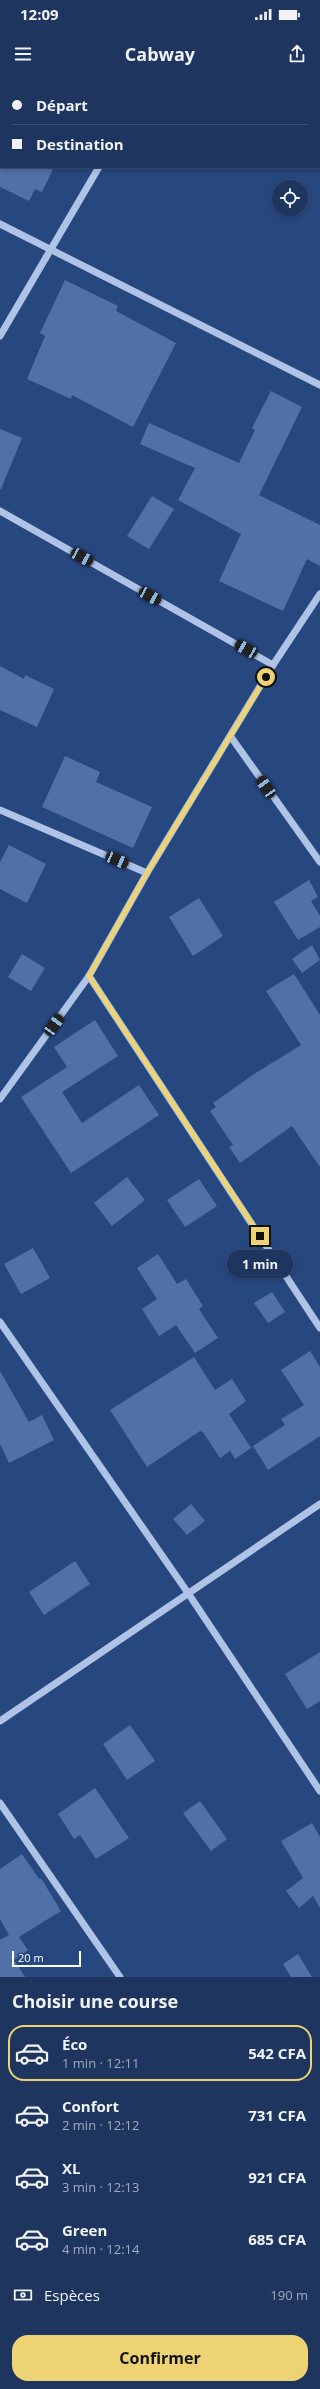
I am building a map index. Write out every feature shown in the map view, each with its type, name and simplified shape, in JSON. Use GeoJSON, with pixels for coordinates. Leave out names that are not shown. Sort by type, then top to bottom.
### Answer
{"type":"FeatureCollection","features":[{"type":"Feature","properties":{"kind":"street"},"geometry":{"type":"LineString","coordinates":[[0,336],[98,168]]}},
{"type":"Feature","properties":{"kind":"street"},"geometry":{"type":"LineString","coordinates":[[0,224],[320,385]]}},
{"type":"Feature","properties":{"kind":"street"},"geometry":{"type":"LineString","coordinates":[[0,511],[273,665]]}},
{"type":"Feature","properties":{"kind":"street"},"geometry":{"type":"LineString","coordinates":[[0,1099],[89,976],[147,873],[231,737],[273,665],[320,594]]}},
{"type":"Feature","properties":{"kind":"street"},"geometry":{"type":"LineString","coordinates":[[231,737],[320,862]]}},
{"type":"Feature","properties":{"kind":"street"},"geometry":{"type":"LineString","coordinates":[[0,810],[147,873]]}},
{"type":"Feature","properties":{"kind":"street"},"geometry":{"type":"LineString","coordinates":[[89,976],[320,1328]]}},
{"type":"Feature","properties":{"kind":"street"},"geometry":{"type":"LineString","coordinates":[[0,1322],[188,1594],[320,1791]]}},
{"type":"Feature","properties":{"kind":"street"},"geometry":{"type":"LineString","coordinates":[[0,1721],[320,1504]]}},
{"type":"Feature","properties":{"kind":"street"},"geometry":{"type":"LineString","coordinates":[[0,1803],[120,1977]]}},
{"type":"Feature","properties":{"kind":"building"},"geometry":{"type":"Polygon","coordinates":[[[0,168],[54,168],[42,192],[35,189],[29,201],[0,187],[0,168]]]}},
{"type":"Feature","properties":{"kind":"building"},"geometry":{"type":"Polygon","coordinates":[[[65,280],[118,306],[116,311],[176,343],[133,427],[72,395],[71,399],[27,379],[45,336],[40,333],[65,280]]]}},
{"type":"Feature","properties":{"kind":"building"},"geometry":{"type":"Polygon","coordinates":[[[271,391],[302,407],[259,495],[320,525],[320,566],[307,559],[283,611],[219,581],[241,534],[178,500],[195,468],[140,444],[149,423],[239,463],[255,430],[252,428],[271,391]]]}},
{"type":"Feature","properties":{"kind":"building"},"geometry":{"type":"Polygon","coordinates":[[[0,429],[22,438],[1,489],[0,489],[0,429]]]}},
{"type":"Feature","properties":{"kind":"building"},"geometry":{"type":"Polygon","coordinates":[[[152,496],[174,509],[149,549],[127,536],[152,496]]]}},
{"type":"Feature","properties":{"kind":"building"},"geometry":{"type":"Polygon","coordinates":[[[0,666],[24,679],[25,675],[54,689],[37,727],[0,710],[0,666]]]}},
{"type":"Feature","properties":{"kind":"building"},"geometry":{"type":"Polygon","coordinates":[[[65,756],[100,772],[96,782],[152,807],[133,848],[42,807],[65,756]]]}},
{"type":"Feature","properties":{"kind":"building"},"geometry":{"type":"Polygon","coordinates":[[[9,845],[46,864],[27,903],[0,889],[0,862],[9,845]]]}},
{"type":"Feature","properties":{"kind":"building"},"geometry":{"type":"Polygon","coordinates":[[[309,880],[318,897],[311,901],[320,916],[320,927],[298,940],[274,902],[309,880]]]}},
{"type":"Feature","properties":{"kind":"building"},"geometry":{"type":"Polygon","coordinates":[[[199,898],[223,936],[193,956],[169,917],[199,898]]]}},
{"type":"Feature","properties":{"kind":"building"},"geometry":{"type":"Polygon","coordinates":[[[312,945],[320,960],[302,973],[292,959],[312,945]]]}},
{"type":"Feature","properties":{"kind":"building"},"geometry":{"type":"Polygon","coordinates":[[[22,954],[45,968],[31,991],[8,977],[22,954]]]}},
{"type":"Feature","properties":{"kind":"building"},"geometry":{"type":"Polygon","coordinates":[[[294,974],[320,1015],[320,1167],[292,1126],[240,1163],[229,1147],[233,1145],[210,1111],[216,1107],[213,1103],[254,1074],[301,1045],[266,991],[294,974]]]}},
{"type":"Feature","properties":{"kind":"building"},"geometry":{"type":"Polygon","coordinates":[[[95,1020],[118,1056],[62,1092],[82,1123],[139,1085],[159,1115],[71,1173],[21,1097],[67,1067],[54,1047],[95,1020]]]}},
{"type":"Feature","properties":{"kind":"building"},"geometry":{"type":"Polygon","coordinates":[[[127,1177],[145,1200],[112,1226],[94,1203],[127,1177]]]}},
{"type":"Feature","properties":{"kind":"building"},"geometry":{"type":"Polygon","coordinates":[[[199,1179],[217,1206],[185,1227],[167,1200],[199,1179]]]}},
{"type":"Feature","properties":{"kind":"building"},"geometry":{"type":"Polygon","coordinates":[[[33,1248],[50,1278],[21,1294],[4,1264],[33,1248]]]}},
{"type":"Feature","properties":{"kind":"building"},"geometry":{"type":"Polygon","coordinates":[[[158,1254],[177,1284],[186,1279],[203,1306],[199,1309],[218,1338],[195,1353],[176,1325],[159,1336],[142,1309],[157,1299],[137,1268],[158,1254]]]}},
{"type":"Feature","properties":{"kind":"building"},"geometry":{"type":"Polygon","coordinates":[[[272,1292],[285,1312],[268,1323],[254,1303],[272,1292]]]}},
{"type":"Feature","properties":{"kind":"building"},"geometry":{"type":"Polygon","coordinates":[[[310,1351],[320,1367],[320,1436],[268,1470],[253,1446],[285,1425],[281,1419],[304,1405],[281,1370],[310,1351]]]}},
{"type":"Feature","properties":{"kind":"building"},"geometry":{"type":"Polygon","coordinates":[[[194,1357],[215,1390],[232,1379],[246,1401],[229,1414],[251,1448],[235,1459],[230,1451],[220,1458],[203,1432],[200,1431],[147,1467],[110,1410],[194,1357]]]}},
{"type":"Feature","properties":{"kind":"building"},"geometry":{"type":"Polygon","coordinates":[[[0,1371],[29,1422],[42,1415],[54,1440],[9,1463],[0,1444],[0,1371]]]}},
{"type":"Feature","properties":{"kind":"building"},"geometry":{"type":"Polygon","coordinates":[[[191,1504],[205,1521],[187,1535],[173,1519],[191,1504]]]}},
{"type":"Feature","properties":{"kind":"building"},"geometry":{"type":"Polygon","coordinates":[[[75,1561],[90,1584],[44,1615],[29,1592],[75,1561]]]}},
{"type":"Feature","properties":{"kind":"building"},"geometry":{"type":"Polygon","coordinates":[[[320,1652],[320,1701],[307,1709],[285,1674],[320,1652]]]}},
{"type":"Feature","properties":{"kind":"building"},"geometry":{"type":"Polygon","coordinates":[[[130,1725],[155,1761],[127,1780],[103,1744],[130,1725]]]}},
{"type":"Feature","properties":{"kind":"building"},"geometry":{"type":"Polygon","coordinates":[[[95,1788],[129,1838],[96,1859],[80,1835],[74,1839],[58,1814],[95,1788]]]}},
{"type":"Feature","properties":{"kind":"building"},"geometry":{"type":"Polygon","coordinates":[[[200,1801],[227,1839],[211,1851],[183,1813],[200,1801]]]}},
{"type":"Feature","properties":{"kind":"building"},"geometry":{"type":"Polygon","coordinates":[[[312,1823],[320,1837],[320,1908],[313,1896],[299,1908],[286,1891],[303,1878],[281,1841],[312,1823]]]}},
{"type":"Feature","properties":{"kind":"building"},"geometry":{"type":"Polygon","coordinates":[[[22,1854],[39,1879],[41,1878],[61,1911],[19,1937],[28,1950],[14,1960],[25,1977],[0,1977],[0,1940],[9,1935],[0,1919],[0,1869],[22,1854]]]}},
{"type":"Feature","properties":{"kind":"building"},"geometry":{"type":"Polygon","coordinates":[[[298,1954],[312,1977],[291,1977],[283,1964],[298,1954]]]}},
{"type":"Feature","properties":{"kind":"route"},"geometry":{"type":"LineString","coordinates":[[260,1236],[89,976],[147,873],[231,737],[266,677]]}}]}
